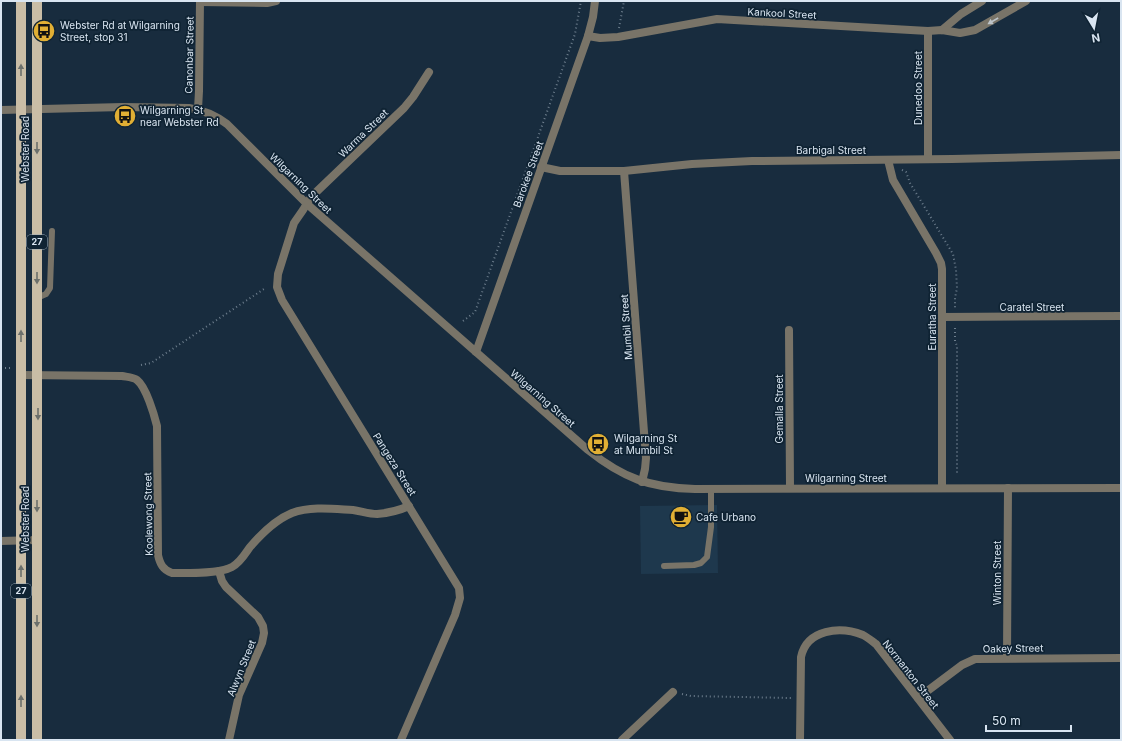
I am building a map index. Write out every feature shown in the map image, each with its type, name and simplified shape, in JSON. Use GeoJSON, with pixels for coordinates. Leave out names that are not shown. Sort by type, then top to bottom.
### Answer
{"type":"FeatureCollection","features":[{"type":"Feature","properties":{"kind":"main road","name":"Webster Road"},"geometry":{"type":"LineString","coordinates":[[21,1],[21,740]]}},
{"type":"Feature","properties":{"kind":"main road","name":"Webster Road"},"geometry":{"type":"LineString","coordinates":[[37,740],[38,1]]}},
{"type":"Feature","properties":{"kind":"street"},"geometry":{"type":"LineString","coordinates":[[200,2],[267,3],[276,1]]}},
{"type":"Feature","properties":{"kind":"street","name":"Barokee Street"},"geometry":{"type":"LineString","coordinates":[[476,352],[588,36],[595,1]]}},
{"type":"Feature","properties":{"kind":"street"},"geometry":{"type":"LineString","coordinates":[[942,30],[961,14],[982,1]]}},
{"type":"Feature","properties":{"kind":"street"},"geometry":{"type":"LineString","coordinates":[[928,31],[942,30],[960,32],[975,30],[1026,1]]}},
{"type":"Feature","properties":{"kind":"street","name":"Canonbar Street"},"geometry":{"type":"LineString","coordinates":[[198,109],[200,2]]}},
{"type":"Feature","properties":{"kind":"street","name":"Kankool Street"},"geometry":{"type":"LineString","coordinates":[[588,36],[600,38],[618,37],[717,19],[928,31]]}},
{"type":"Feature","properties":{"kind":"street","name":"Dunedoo Street"},"geometry":{"type":"LineString","coordinates":[[928,31],[928,159]]}},
{"type":"Feature","properties":{"kind":"street","name":"Warma Street"},"geometry":{"type":"LineString","coordinates":[[307,204],[311,197],[404,108],[428,72]]}},
{"type":"Feature","properties":{"kind":"street","name":"Wilgarning Street"},"geometry":{"type":"LineString","coordinates":[[1,110],[123,107],[188,108],[198,109],[213,115],[227,124],[307,204],[594,455],[612,468],[642,482],[668,488],[711,489],[1121,488]]}},
{"type":"Feature","properties":{"kind":"street","name":"Barbigal Street"},"geometry":{"type":"LineString","coordinates":[[542,167],[560,171],[624,171],[730,162],[1121,155]]}},
{"type":"Feature","properties":{"kind":"street","name":"Euratha Street"},"geometry":{"type":"LineString","coordinates":[[888,160],[893,180],[941,263],[942,488]]}},
{"type":"Feature","properties":{"kind":"street","name":"Mumbil Street"},"geometry":{"type":"LineString","coordinates":[[624,171],[646,458],[642,482]]}},
{"type":"Feature","properties":{"kind":"street","name":"Pangeza Street"},"geometry":{"type":"LineString","coordinates":[[307,204],[291,229],[278,274],[278,291],[458,588],[460,598],[455,615],[400,740]]}},
{"type":"Feature","properties":{"kind":"street","name":"Caratel Street"},"geometry":{"type":"LineString","coordinates":[[942,317],[1121,316]]}},
{"type":"Feature","properties":{"kind":"street","name":"Gemalla Street"},"geometry":{"type":"LineString","coordinates":[[789,330],[790,488]]}},
{"type":"Feature","properties":{"kind":"street","name":"Koolewong Street"},"geometry":{"type":"LineString","coordinates":[[21,375],[122,376],[133,378],[140,382],[154,412],[157,426],[158,549],[162,566],[167,572],[219,571],[234,566],[265,531],[274,523],[292,513],[321,509],[378,514],[398,511],[409,506]]}},
{"type":"Feature","properties":{"kind":"street","name":"Winton Street"},"geometry":{"type":"LineString","coordinates":[[1007,658],[1008,488]]}},
{"type":"Feature","properties":{"kind":"street"},"geometry":{"type":"LineString","coordinates":[[1,541],[38,540]]}},
{"type":"Feature","properties":{"kind":"street","name":"Alwyn Street"},"geometry":{"type":"LineString","coordinates":[[219,571],[223,583],[258,617],[264,630],[262,643],[239,695],[228,740]]}},
{"type":"Feature","properties":{"kind":"street","name":"Normanton Street"},"geometry":{"type":"LineString","coordinates":[[800,740],[801,657],[805,644],[815,635],[840,631],[862,635],[876,644],[950,740]]}},
{"type":"Feature","properties":{"kind":"street","name":"Oakey Street"},"geometry":{"type":"LineString","coordinates":[[918,698],[968,661],[983,658],[1121,658]]}},
{"type":"Feature","properties":{"kind":"street"},"geometry":{"type":"LineString","coordinates":[[622,740],[673,692]]}},
{"type":"Feature","properties":{"kind":"lane"},"geometry":{"type":"LineString","coordinates":[[37,298],[46,294],[50,288],[52,231]]}},
{"type":"Feature","properties":{"kind":"lane"},"geometry":{"type":"LineString","coordinates":[[664,566],[694,565],[701,563],[707,557],[711,526],[711,489]]}},
{"type":"Feature","properties":{"kind":"path"},"geometry":{"type":"LineString","coordinates":[[463,321],[475,312],[575,34],[581,1]]}},
{"type":"Feature","properties":{"kind":"path"},"geometry":{"type":"LineString","coordinates":[[618,37],[624,1]]}},
{"type":"Feature","properties":{"kind":"path"},"geometry":{"type":"LineString","coordinates":[[141,365],[151,363],[264,289]]}},
{"type":"Feature","properties":{"kind":"path"},"geometry":{"type":"LineString","coordinates":[[955,328],[955,341],[957,346],[957,474]]}},
{"type":"Feature","properties":{"kind":"path"},"geometry":{"type":"LineString","coordinates":[[673,692],[691,696],[800,698]]}},
{"type":"Feature","properties":{"kind":"shaded area"},"geometry":{"type":"Polygon","coordinates":[[[717,505],[718,573],[641,574],[640,506],[717,505]]]}},
{"type":"Feature","properties":{"kind":"place","name":"Webster Rd at Wilgarning Street, stop 31"},"geometry":{"type":"Point","coordinates":[44,31]}},
{"type":"Feature","properties":{"kind":"place","name":"Wilgarning St near Webster Rd"},"geometry":{"type":"Point","coordinates":[125,116]}},
{"type":"Feature","properties":{"kind":"place","name":"Wilgarning St at Mumbil St"},"geometry":{"type":"Point","coordinates":[598,444]}},
{"type":"Feature","properties":{"kind":"place","name":"Cafe Urbano"},"geometry":{"type":"Point","coordinates":[681,517]}}]}
